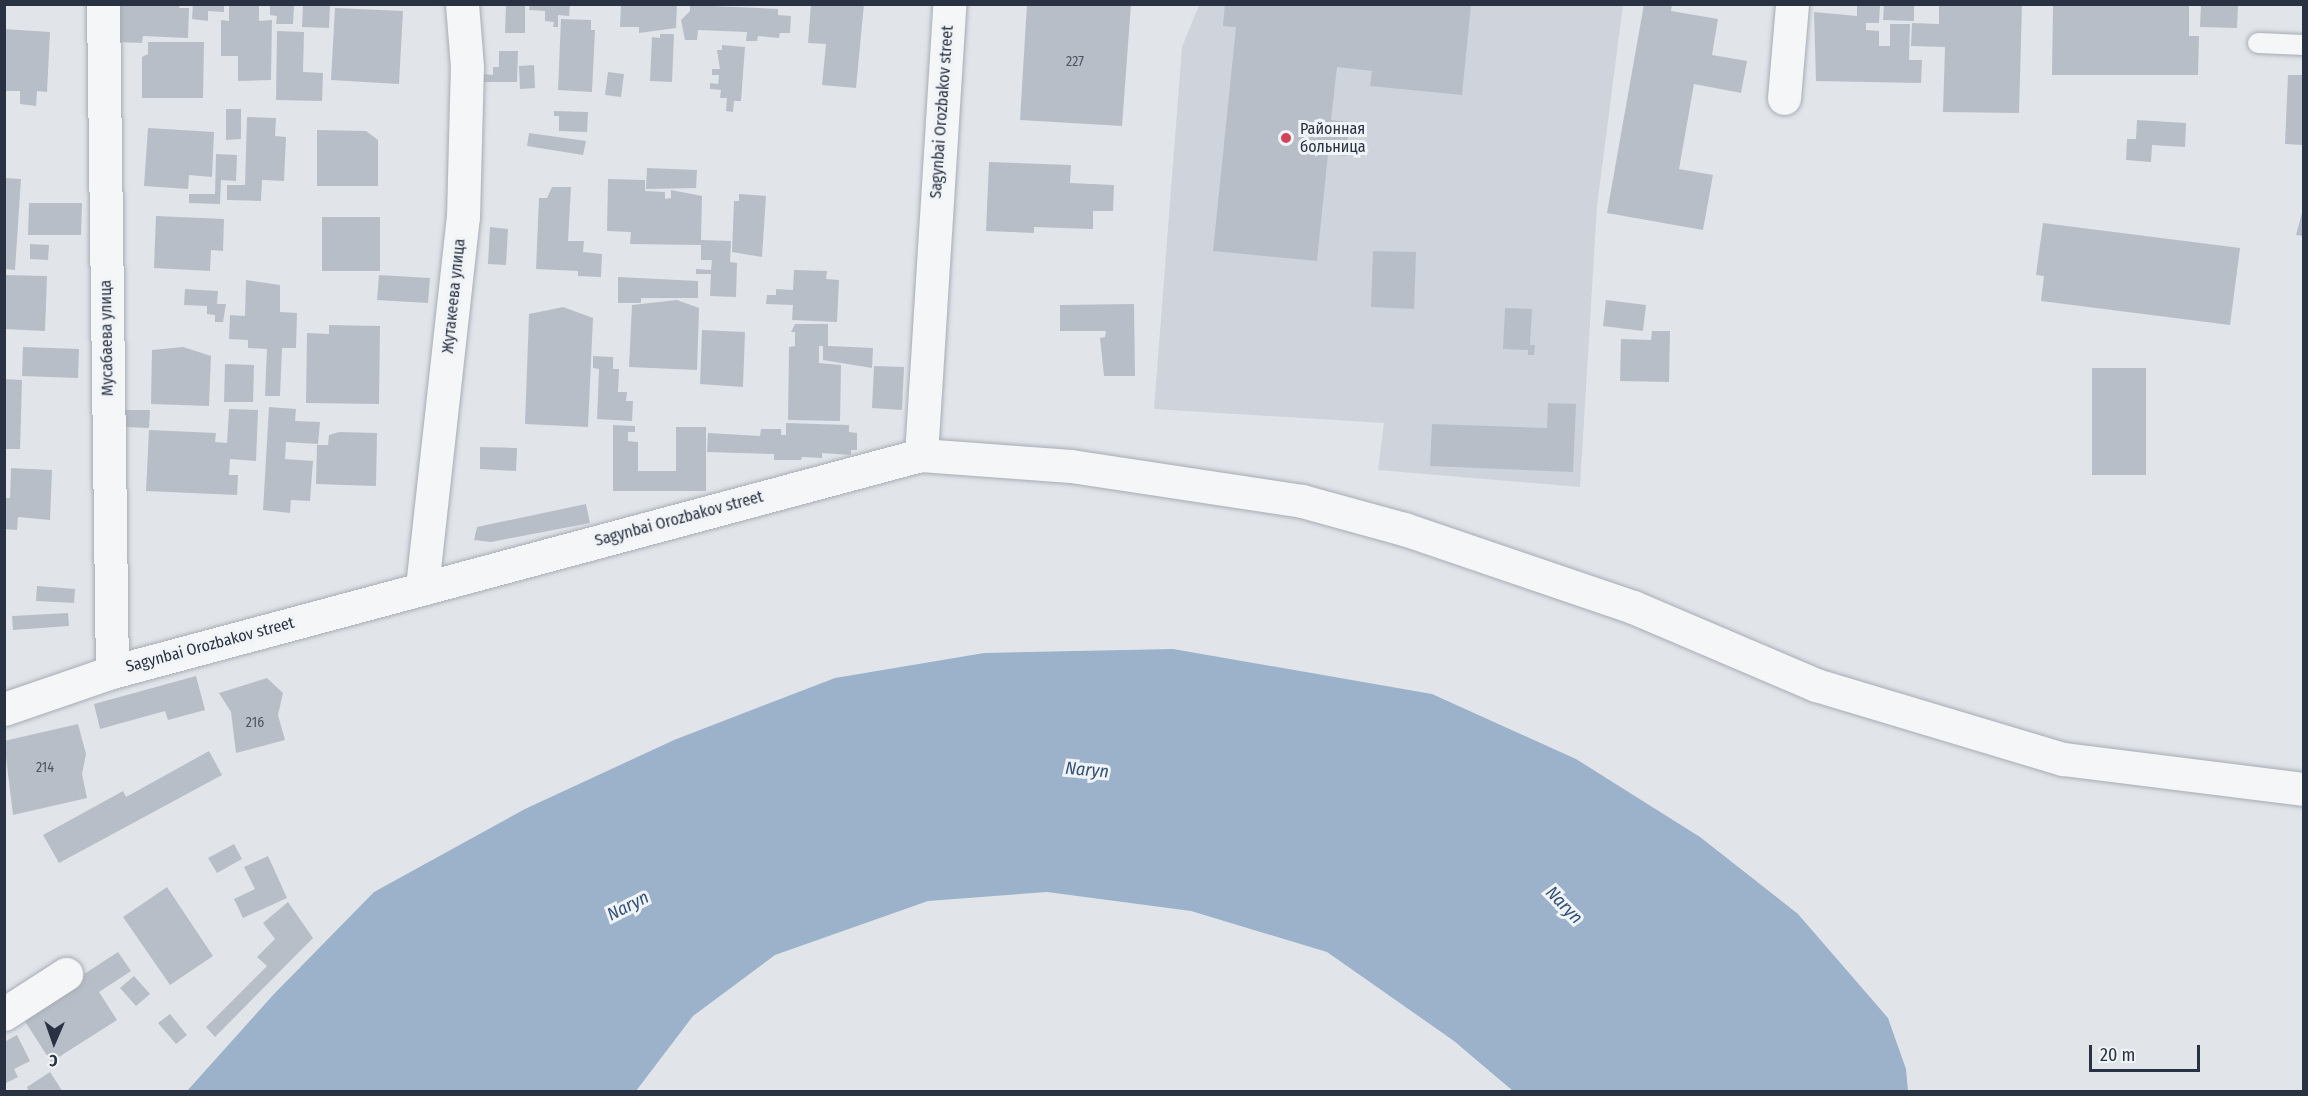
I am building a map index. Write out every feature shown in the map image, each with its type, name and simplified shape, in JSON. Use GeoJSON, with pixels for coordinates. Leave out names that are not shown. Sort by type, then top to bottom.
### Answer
{"type":"FeatureCollection","features":[{"type":"Feature","properties":{"kind":"street","name":"Мусабаева улица"},"geometry":{"type":"LineString","coordinates":[[103,4],[111,672]]}},
{"type":"Feature","properties":{"kind":"street","name":"Жутакеева улица"},"geometry":{"type":"LineString","coordinates":[[422,587],[463,216],[467,67],[462,4]]}},
{"type":"Feature","properties":{"kind":"street","name":"Sagynbai Orozbakov street"},"geometry":{"type":"LineString","coordinates":[[4,709],[111,672],[921,455],[949,4]]}},
{"type":"Feature","properties":{"kind":"street"},"geometry":{"type":"LineString","coordinates":[[1784,98],[1792,4]]}},
{"type":"Feature","properties":{"kind":"street"},"geometry":{"type":"LineString","coordinates":[[921,455],[1071,466],[1302,501],[1404,529],[1633,607],[1816,685],[2063,759],[2304,789]]}},
{"type":"Feature","properties":{"kind":"street"},"geometry":{"type":"LineString","coordinates":[[4,1014],[66,974]]}},
{"type":"Feature","properties":{"kind":"lane"},"geometry":{"type":"LineString","coordinates":[[2258,43],[2304,45]]}},
{"type":"Feature","properties":{"kind":"shaded area"},"geometry":{"type":"Polygon","coordinates":[[[1199,5],[1623,5],[1597,206],[1580,487],[1378,470],[1384,423],[1154,409],[1182,47],[1199,5]]]}},
{"type":"Feature","properties":{"kind":"water","name":"Naryn"},"geometry":{"type":"Polygon","coordinates":[[[1173,649],[1432,694],[1576,759],[1700,837],[1798,914],[1888,1018],[1906,1069],[1908,1091],[1513,1091],[1454,1041],[1327,952],[1191,911],[1047,892],[928,901],[775,955],[693,1016],[636,1091],[187,1091],[274,994],[374,892],[525,809],[674,740],[835,678],[984,653],[1173,649]]]}},
{"type":"Feature","properties":{"kind":"building"},"geometry":{"type":"Polygon","coordinates":[[[117,4],[180,4],[179,8],[189,8],[188,38],[143,36],[142,43],[116,42],[117,4]]]}},
{"type":"Feature","properties":{"kind":"building"},"geometry":{"type":"Polygon","coordinates":[[[193,4],[224,4],[224,12],[208,11],[208,21],[192,19],[193,4]]]}},
{"type":"Feature","properties":{"kind":"building"},"geometry":{"type":"Polygon","coordinates":[[[270,4],[294,4],[293,24],[276,24],[277,16],[270,15],[270,4]]]}},
{"type":"Feature","properties":{"kind":"building"},"geometry":{"type":"Polygon","coordinates":[[[303,4],[330,4],[329,28],[302,27],[303,4]]]}},
{"type":"Feature","properties":{"kind":"building"},"geometry":{"type":"Polygon","coordinates":[[[506,4],[525,4],[525,33],[505,33],[506,4]]]}},
{"type":"Feature","properties":{"kind":"building"},"geometry":{"type":"Polygon","coordinates":[[[530,4],[570,4],[569,16],[558,15],[558,27],[553,27],[554,22],[545,21],[545,11],[529,10],[530,4]]]}},
{"type":"Feature","properties":{"kind":"building"},"geometry":{"type":"Polygon","coordinates":[[[621,4],[677,4],[676,28],[639,33],[639,27],[620,27],[621,4]]]}},
{"type":"Feature","properties":{"kind":"building"},"geometry":{"type":"Polygon","coordinates":[[[811,4],[864,4],[856,88],[822,85],[826,44],[808,43],[811,4]]]}},
{"type":"Feature","properties":{"kind":"building"},"geometry":{"type":"Polygon","coordinates":[[[1027,4],[1131,4],[1122,126],[1020,120],[1027,4]]]}},
{"type":"Feature","properties":{"kind":"building","name":"Районная больница"},"geometry":{"type":"Polygon","coordinates":[[[1225,4],[1471,5],[1462,95],[1370,86],[1372,71],[1337,67],[1331,120],[1349,122],[1346,156],[1328,154],[1317,261],[1213,251],[1236,27],[1223,26],[1225,4]]]}},
{"type":"Feature","properties":{"kind":"building"},"geometry":{"type":"Polygon","coordinates":[[[1644,4],[1672,4],[1671,11],[1718,19],[1712,55],[1747,61],[1741,93],[1694,84],[1679,169],[1713,175],[1703,230],[1607,213],[1644,4]]]}},
{"type":"Feature","properties":{"kind":"building"},"geometry":{"type":"Polygon","coordinates":[[[1884,4],[1914,4],[1914,21],[1883,20],[1884,4]]]}},
{"type":"Feature","properties":{"kind":"building"},"geometry":{"type":"Polygon","coordinates":[[[1939,4],[2022,4],[2019,113],[1943,112],[1945,47],[1911,46],[1912,23],[1939,24],[1939,4]]]}},
{"type":"Feature","properties":{"kind":"building"},"geometry":{"type":"Polygon","coordinates":[[[2053,4],[2189,4],[2189,36],[2199,36],[2198,75],[2052,75],[2053,4]]]}},
{"type":"Feature","properties":{"kind":"building"},"geometry":{"type":"Polygon","coordinates":[[[2201,4],[2238,5],[2237,28],[2200,27],[2201,4]]]}},
{"type":"Feature","properties":{"kind":"building"},"geometry":{"type":"Polygon","coordinates":[[[690,5],[778,9],[778,15],[791,16],[790,33],[780,33],[779,38],[758,36],[757,41],[746,41],[747,32],[698,30],[697,40],[685,40],[681,20],[690,11],[690,5]]]}},
{"type":"Feature","properties":{"kind":"building"},"geometry":{"type":"Polygon","coordinates":[[[1857,5],[1880,5],[1879,23],[1866,23],[1866,30],[1879,31],[1879,46],[1890,46],[1890,24],[1910,24],[1909,60],[1922,60],[1921,83],[1816,81],[1814,12],[1857,16],[1857,5]]]}},
{"type":"Feature","properties":{"kind":"building"},"geometry":{"type":"Polygon","coordinates":[[[229,6],[259,6],[259,21],[272,20],[271,80],[238,81],[238,56],[221,56],[221,20],[229,21],[229,6]]]}},
{"type":"Feature","properties":{"kind":"building"},"geometry":{"type":"Polygon","coordinates":[[[335,8],[403,11],[399,84],[331,80],[335,8]]]}},
{"type":"Feature","properties":{"kind":"building"},"geometry":{"type":"Polygon","coordinates":[[[561,19],[591,20],[591,30],[595,30],[592,92],[558,90],[561,19]]]}},
{"type":"Feature","properties":{"kind":"building"},"geometry":{"type":"Polygon","coordinates":[[[4,29],[50,32],[47,92],[37,91],[36,106],[20,104],[20,91],[4,91],[4,29]]]}},
{"type":"Feature","properties":{"kind":"building"},"geometry":{"type":"Polygon","coordinates":[[[277,31],[304,32],[303,72],[323,73],[322,101],[276,100],[277,31]]]}},
{"type":"Feature","properties":{"kind":"building"},"geometry":{"type":"Polygon","coordinates":[[[660,34],[674,34],[672,82],[650,81],[652,37],[660,38],[660,34]]]}},
{"type":"Feature","properties":{"kind":"building"},"geometry":{"type":"Polygon","coordinates":[[[148,42],[204,42],[203,98],[142,98],[142,57],[148,54],[148,42]]]}},
{"type":"Feature","properties":{"kind":"building"},"geometry":{"type":"Polygon","coordinates":[[[722,45],[745,47],[741,101],[734,101],[733,112],[726,111],[727,98],[720,98],[721,90],[710,89],[710,83],[718,84],[719,75],[712,75],[712,69],[720,69],[717,50],[722,50],[722,45]]]}},
{"type":"Feature","properties":{"kind":"building"},"geometry":{"type":"Polygon","coordinates":[[[499,51],[518,51],[517,82],[483,82],[483,74],[493,75],[493,67],[499,67],[499,51]]]}},
{"type":"Feature","properties":{"kind":"building"},"geometry":{"type":"Polygon","coordinates":[[[534,65],[535,88],[520,89],[519,66],[534,65]]]}},
{"type":"Feature","properties":{"kind":"building"},"geometry":{"type":"Polygon","coordinates":[[[608,72],[624,74],[621,97],[605,95],[608,72]]]}},
{"type":"Feature","properties":{"kind":"building"},"geometry":{"type":"Polygon","coordinates":[[[2288,75],[2304,75],[2304,145],[2285,144],[2288,75]]]}},
{"type":"Feature","properties":{"kind":"building"},"geometry":{"type":"Polygon","coordinates":[[[226,109],[241,109],[241,139],[226,140],[226,109]]]}},
{"type":"Feature","properties":{"kind":"building"},"geometry":{"type":"Polygon","coordinates":[[[554,111],[588,112],[587,132],[559,131],[559,116],[554,116],[554,111]]]}},
{"type":"Feature","properties":{"kind":"building"},"geometry":{"type":"Polygon","coordinates":[[[247,117],[276,118],[275,136],[286,137],[284,181],[262,180],[261,201],[227,200],[227,185],[245,185],[247,117]]]}},
{"type":"Feature","properties":{"kind":"building"},"geometry":{"type":"Polygon","coordinates":[[[2137,120],[2186,123],[2185,147],[2152,145],[2151,162],[2126,160],[2127,139],[2136,139],[2137,120]]]}},
{"type":"Feature","properties":{"kind":"building"},"geometry":{"type":"Polygon","coordinates":[[[148,128],[214,132],[212,177],[189,175],[188,189],[144,186],[148,128]]]}},
{"type":"Feature","properties":{"kind":"building"},"geometry":{"type":"Polygon","coordinates":[[[317,130],[366,131],[378,140],[378,186],[317,186],[317,130]]]}},
{"type":"Feature","properties":{"kind":"building"},"geometry":{"type":"Polygon","coordinates":[[[529,133],[586,141],[583,155],[527,146],[529,133]]]}},
{"type":"Feature","properties":{"kind":"building"},"geometry":{"type":"Polygon","coordinates":[[[216,154],[237,155],[236,181],[221,180],[220,204],[189,203],[189,194],[215,194],[216,154]]]}},
{"type":"Feature","properties":{"kind":"building"},"geometry":{"type":"Polygon","coordinates":[[[989,162],[1071,165],[1070,183],[1114,185],[1113,211],[1093,211],[1093,229],[1034,227],[1034,233],[986,231],[989,162]]]}},
{"type":"Feature","properties":{"kind":"building"},"geometry":{"type":"Polygon","coordinates":[[[647,168],[697,170],[696,188],[646,189],[647,168]]]}},
{"type":"Feature","properties":{"kind":"building"},"geometry":{"type":"Polygon","coordinates":[[[4,178],[21,179],[15,270],[4,269],[4,178]]]}},
{"type":"Feature","properties":{"kind":"building"},"geometry":{"type":"Polygon","coordinates":[[[608,179],[645,180],[645,191],[665,192],[665,199],[671,198],[671,190],[702,196],[701,240],[731,241],[730,262],[737,263],[736,297],[710,296],[711,274],[696,274],[696,269],[711,270],[712,260],[701,260],[701,245],[630,244],[631,232],[607,231],[608,179]]]}},
{"type":"Feature","properties":{"kind":"building"},"geometry":{"type":"Polygon","coordinates":[[[552,187],[571,187],[568,241],[584,241],[583,252],[602,254],[601,277],[578,276],[578,271],[536,269],[539,198],[547,198],[552,187]]]}},
{"type":"Feature","properties":{"kind":"building"},"geometry":{"type":"Polygon","coordinates":[[[739,194],[766,196],[762,257],[732,252],[734,201],[739,201],[739,194]]]}},
{"type":"Feature","properties":{"kind":"building"},"geometry":{"type":"Polygon","coordinates":[[[29,203],[82,203],[81,235],[28,235],[29,203]]]}},
{"type":"Feature","properties":{"kind":"building"},"geometry":{"type":"Polygon","coordinates":[[[2304,206],[2304,236],[2296,235],[2304,206]]]}},
{"type":"Feature","properties":{"kind":"building"},"geometry":{"type":"Polygon","coordinates":[[[156,216],[224,219],[223,251],[211,250],[210,271],[154,268],[156,216]]]}},
{"type":"Feature","properties":{"kind":"building"},"geometry":{"type":"Polygon","coordinates":[[[322,217],[380,217],[380,271],[322,271],[322,217]]]}},
{"type":"Feature","properties":{"kind":"building"},"geometry":{"type":"Polygon","coordinates":[[[2043,223],[2240,248],[2230,325],[2041,301],[2044,276],[2036,275],[2043,223]]]}},
{"type":"Feature","properties":{"kind":"building"},"geometry":{"type":"Polygon","coordinates":[[[490,227],[508,229],[506,265],[488,264],[490,227]]]}},
{"type":"Feature","properties":{"kind":"building"},"geometry":{"type":"Polygon","coordinates":[[[30,244],[49,245],[48,260],[30,259],[30,244]]]}},
{"type":"Feature","properties":{"kind":"building"},"geometry":{"type":"Polygon","coordinates":[[[1373,251],[1416,252],[1414,309],[1371,307],[1373,251]]]}},
{"type":"Feature","properties":{"kind":"building"},"geometry":{"type":"Polygon","coordinates":[[[794,270],[827,271],[826,279],[839,280],[837,322],[792,320],[793,305],[766,304],[767,295],[776,295],[776,289],[793,290],[794,270]]]}},
{"type":"Feature","properties":{"kind":"building"},"geometry":{"type":"Polygon","coordinates":[[[4,275],[47,276],[45,331],[4,329],[4,275]]]}},
{"type":"Feature","properties":{"kind":"building"},"geometry":{"type":"Polygon","coordinates":[[[379,275],[430,278],[428,303],[377,300],[379,275]]]}},
{"type":"Feature","properties":{"kind":"building"},"geometry":{"type":"Polygon","coordinates":[[[618,277],[698,281],[698,298],[641,298],[641,303],[618,303],[618,277]]]}},
{"type":"Feature","properties":{"kind":"building"},"geometry":{"type":"Polygon","coordinates":[[[246,280],[280,285],[280,312],[297,313],[296,348],[282,348],[280,396],[265,396],[267,349],[248,348],[248,340],[229,339],[230,315],[245,316],[246,280]]]}},
{"type":"Feature","properties":{"kind":"building"},"geometry":{"type":"Polygon","coordinates":[[[185,289],[218,291],[217,304],[226,304],[223,322],[215,322],[215,315],[207,314],[207,306],[184,305],[185,289]]]}},
{"type":"Feature","properties":{"kind":"building"},"geometry":{"type":"Polygon","coordinates":[[[677,300],[699,308],[697,370],[629,367],[632,305],[677,300]]]}},
{"type":"Feature","properties":{"kind":"building"},"geometry":{"type":"Polygon","coordinates":[[[1606,300],[1646,305],[1643,331],[1603,326],[1606,300]]]}},
{"type":"Feature","properties":{"kind":"building"},"geometry":{"type":"Polygon","coordinates":[[[1134,304],[1135,376],[1104,376],[1100,338],[1105,337],[1106,331],[1060,331],[1060,305],[1134,304]]]}},
{"type":"Feature","properties":{"kind":"building"},"geometry":{"type":"Polygon","coordinates":[[[563,307],[593,318],[588,427],[525,424],[529,314],[563,307]]]}},
{"type":"Feature","properties":{"kind":"building"},"geometry":{"type":"Polygon","coordinates":[[[1505,308],[1532,309],[1530,345],[1535,345],[1534,355],[1528,355],[1528,350],[1503,349],[1505,308]]]}},
{"type":"Feature","properties":{"kind":"building"},"geometry":{"type":"Polygon","coordinates":[[[795,324],[828,324],[828,346],[873,348],[872,368],[823,360],[823,346],[819,346],[819,363],[841,365],[840,421],[788,420],[789,347],[795,346],[795,332],[791,332],[795,324]]]}},
{"type":"Feature","properties":{"kind":"building"},"geometry":{"type":"Polygon","coordinates":[[[329,325],[380,326],[379,404],[306,403],[307,333],[329,334],[329,325]]]}},
{"type":"Feature","properties":{"kind":"building"},"geometry":{"type":"Polygon","coordinates":[[[702,330],[745,332],[743,387],[700,384],[702,330]]]}},
{"type":"Feature","properties":{"kind":"building"},"geometry":{"type":"Polygon","coordinates":[[[1652,331],[1670,331],[1669,382],[1620,381],[1621,339],[1651,340],[1652,331]]]}},
{"type":"Feature","properties":{"kind":"building"},"geometry":{"type":"Polygon","coordinates":[[[23,347],[79,349],[78,378],[22,376],[23,347]]]}},
{"type":"Feature","properties":{"kind":"building"},"geometry":{"type":"Polygon","coordinates":[[[183,347],[211,356],[209,406],[151,404],[152,350],[183,347]]]}},
{"type":"Feature","properties":{"kind":"building"},"geometry":{"type":"Polygon","coordinates":[[[593,356],[613,357],[613,369],[619,369],[618,392],[627,392],[626,401],[633,401],[632,421],[597,419],[599,369],[593,368],[593,356]]]}},
{"type":"Feature","properties":{"kind":"building"},"geometry":{"type":"Polygon","coordinates":[[[225,364],[254,365],[253,402],[224,402],[225,364]]]}},
{"type":"Feature","properties":{"kind":"building"},"geometry":{"type":"Polygon","coordinates":[[[874,366],[904,367],[902,410],[872,408],[874,366]]]}},
{"type":"Feature","properties":{"kind":"building"},"geometry":{"type":"Polygon","coordinates":[[[2092,368],[2146,368],[2146,475],[2092,475],[2092,368]]]}},
{"type":"Feature","properties":{"kind":"building"},"geometry":{"type":"Polygon","coordinates":[[[4,379],[22,380],[20,449],[4,449],[4,379]]]}},
{"type":"Feature","properties":{"kind":"building"},"geometry":{"type":"Polygon","coordinates":[[[1548,403],[1576,404],[1573,472],[1430,466],[1432,424],[1547,428],[1548,403]]]}},
{"type":"Feature","properties":{"kind":"building"},"geometry":{"type":"Polygon","coordinates":[[[269,407],[296,409],[295,421],[320,422],[318,444],[286,442],[285,459],[313,461],[310,501],[291,500],[290,513],[263,510],[269,407]]]}},
{"type":"Feature","properties":{"kind":"building"},"geometry":{"type":"Polygon","coordinates":[[[229,409],[258,410],[256,461],[230,459],[229,475],[238,475],[237,495],[146,491],[149,430],[216,433],[215,442],[227,443],[229,409]]]}},
{"type":"Feature","properties":{"kind":"building"},"geometry":{"type":"Polygon","coordinates":[[[125,410],[150,410],[149,428],[124,427],[125,410]]]}},
{"type":"Feature","properties":{"kind":"building"},"geometry":{"type":"Polygon","coordinates":[[[786,423],[849,425],[849,432],[857,433],[857,450],[851,450],[851,455],[822,453],[822,458],[802,457],[801,460],[774,460],[774,454],[707,452],[708,433],[760,436],[761,429],[781,429],[781,435],[786,435],[786,423]]]}},
{"type":"Feature","properties":{"kind":"building"},"geometry":{"type":"Polygon","coordinates":[[[613,425],[635,426],[635,432],[628,432],[628,441],[638,442],[638,471],[676,471],[676,427],[706,427],[706,491],[613,491],[613,425]]]}},
{"type":"Feature","properties":{"kind":"building"},"geometry":{"type":"Polygon","coordinates":[[[339,432],[377,433],[376,486],[316,484],[317,445],[328,445],[329,435],[339,432]]]}},
{"type":"Feature","properties":{"kind":"building"},"geometry":{"type":"Polygon","coordinates":[[[480,447],[517,448],[516,471],[480,469],[480,447]]]}},
{"type":"Feature","properties":{"kind":"building"},"geometry":{"type":"Polygon","coordinates":[[[11,468],[52,470],[50,520],[18,517],[17,530],[4,529],[4,498],[10,498],[11,468]]]}},
{"type":"Feature","properties":{"kind":"building"},"geometry":{"type":"Polygon","coordinates":[[[586,504],[590,523],[491,542],[474,540],[477,527],[586,504]]]}},
{"type":"Feature","properties":{"kind":"building"},"geometry":{"type":"Polygon","coordinates":[[[37,586],[75,589],[74,603],[36,601],[37,586]]]}},
{"type":"Feature","properties":{"kind":"building"},"geometry":{"type":"Polygon","coordinates":[[[68,613],[69,626],[13,630],[12,616],[68,613]]]}},
{"type":"Feature","properties":{"kind":"building"},"geometry":{"type":"Polygon","coordinates":[[[196,676],[205,710],[168,720],[165,711],[100,729],[94,704],[196,676]]]}},
{"type":"Feature","properties":{"kind":"building"},"geometry":{"type":"Polygon","coordinates":[[[267,678],[283,693],[278,715],[285,740],[236,753],[231,712],[219,693],[267,678]]]}},
{"type":"Feature","properties":{"kind":"building"},"geometry":{"type":"Polygon","coordinates":[[[78,724],[86,754],[82,774],[87,798],[13,815],[4,741],[78,724]]]}},
{"type":"Feature","properties":{"kind":"building"},"geometry":{"type":"Polygon","coordinates":[[[209,751],[222,775],[59,863],[43,835],[123,791],[126,797],[209,751]]]}},
{"type":"Feature","properties":{"kind":"building"},"geometry":{"type":"Polygon","coordinates":[[[234,844],[242,859],[217,873],[208,858],[234,844]]]}},
{"type":"Feature","properties":{"kind":"building"},"geometry":{"type":"Polygon","coordinates":[[[268,856],[287,898],[243,918],[234,899],[255,889],[244,867],[268,856]]]}},
{"type":"Feature","properties":{"kind":"building"},"geometry":{"type":"Polygon","coordinates":[[[167,887],[213,956],[170,985],[123,917],[167,887]]]}},
{"type":"Feature","properties":{"kind":"building"},"geometry":{"type":"Polygon","coordinates":[[[288,902],[313,938],[215,1037],[206,1027],[267,966],[257,957],[275,939],[263,923],[288,902]]]}},
{"type":"Feature","properties":{"kind":"building"},"geometry":{"type":"Polygon","coordinates":[[[118,952],[131,971],[99,992],[117,1020],[51,1062],[21,1015],[118,952]]]}},
{"type":"Feature","properties":{"kind":"building"},"geometry":{"type":"Polygon","coordinates":[[[134,976],[150,994],[136,1006],[120,988],[134,976]]]}},
{"type":"Feature","properties":{"kind":"building"},"geometry":{"type":"Polygon","coordinates":[[[170,1014],[187,1035],[176,1044],[158,1023],[170,1014]]]}},
{"type":"Feature","properties":{"kind":"building"},"geometry":{"type":"Polygon","coordinates":[[[17,1035],[30,1061],[14,1069],[18,1077],[4,1084],[4,1038],[6,1041],[17,1035]]]}},
{"type":"Feature","properties":{"kind":"building"},"geometry":{"type":"Polygon","coordinates":[[[50,1072],[63,1092],[29,1092],[27,1087],[50,1072]]]}},
{"type":"Feature","properties":{"kind":"place","name":"Районная больница"},"geometry":{"type":"Point","coordinates":[1286,138]}}]}
